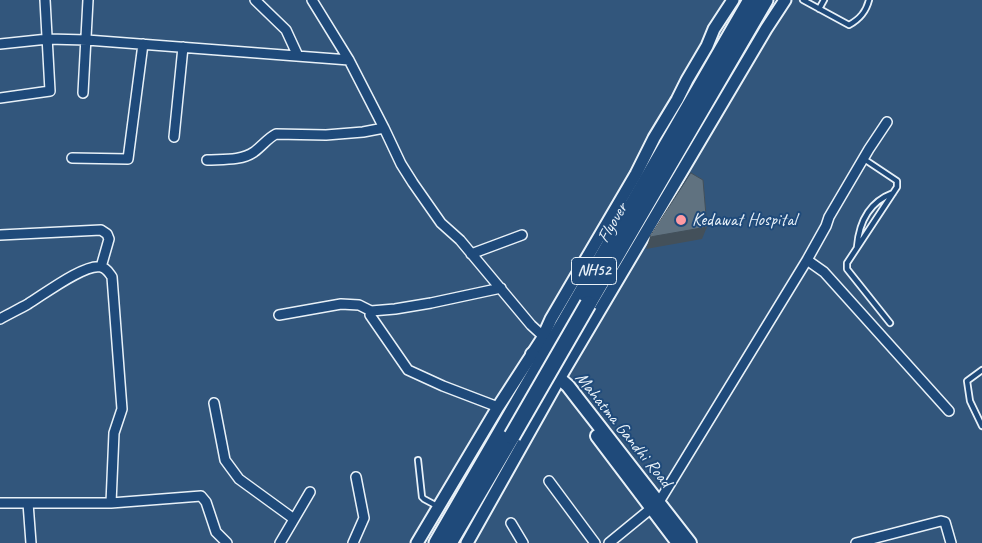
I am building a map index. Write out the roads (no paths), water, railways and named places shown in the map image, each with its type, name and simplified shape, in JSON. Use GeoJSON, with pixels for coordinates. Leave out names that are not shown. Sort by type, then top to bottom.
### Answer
{"type":"FeatureCollection","features":[{"type":"Feature","properties":{"kind":"highway","name":"NH52"},"geometry":{"type":"LineString","coordinates":[[437,543],[537,358],[751,0]]}},
{"type":"Feature","properties":{"kind":"highway","name":"Flyover"},"geometry":{"type":"LineString","coordinates":[[449,543],[765,0]]}},
{"type":"Feature","properties":{"kind":"main road","name":"Mahatma Gandhi Road"},"geometry":{"type":"LineString","coordinates":[[537,358],[568,386],[578,398],[656,506],[678,543]]}},
{"type":"Feature","properties":{"kind":"main road","name":"Mahatma Gandhi Road"},"geometry":{"type":"LineString","coordinates":[[656,506],[690,543]]}},
{"type":"Feature","properties":{"kind":"street"},"geometry":{"type":"LineString","coordinates":[[0,98],[50,91],[45,0]]}},
{"type":"Feature","properties":{"kind":"street"},"geometry":{"type":"LineString","coordinates":[[83,93],[88,0]]}},
{"type":"Feature","properties":{"kind":"street"},"geometry":{"type":"LineString","coordinates":[[255,0],[286,30],[298,56]]}},
{"type":"Feature","properties":{"kind":"street"},"geometry":{"type":"LineString","coordinates":[[312,0],[349,60],[412,183],[441,223],[460,240],[531,325],[543,336]]}},
{"type":"Feature","properties":{"kind":"street"},"geometry":{"type":"LineString","coordinates":[[417,543],[498,407],[537,358],[550,319],[575,280],[590,250],[636,174],[654,138],[707,46],[714,29],[733,0]]}},
{"type":"Feature","properties":{"kind":"street"},"geometry":{"type":"LineString","coordinates":[[467,543],[559,379],[785,0]]}},
{"type":"Feature","properties":{"kind":"street"},"geometry":{"type":"LineString","coordinates":[[0,44],[48,39],[87,40],[349,60]]}},
{"type":"Feature","properties":{"kind":"street"},"geometry":{"type":"LineString","coordinates":[[72,158],[128,159],[143,44]]}},
{"type":"Feature","properties":{"kind":"street"},"geometry":{"type":"LineString","coordinates":[[174,137],[182,47]]}},
{"type":"Feature","properties":{"kind":"street"},"geometry":{"type":"LineString","coordinates":[[609,543],[656,506],[807,260],[829,217],[887,122]]}},
{"type":"Feature","properties":{"kind":"street"},"geometry":{"type":"LineString","coordinates":[[207,160],[242,158],[276,134],[326,135],[384,128]]}},
{"type":"Feature","properties":{"kind":"street"},"geometry":{"type":"LineString","coordinates":[[0,235],[101,230],[107,234],[109,239],[101,267]]}},
{"type":"Feature","properties":{"kind":"street"},"geometry":{"type":"LineString","coordinates":[[471,254],[522,234]]}},
{"type":"Feature","properties":{"kind":"street"},"geometry":{"type":"LineString","coordinates":[[807,260],[824,272],[950,411]]}},
{"type":"Feature","properties":{"kind":"street"},"geometry":{"type":"LineString","coordinates":[[0,319],[63,281],[94,267],[108,270],[112,277],[122,409],[114,433],[112,503]]}},
{"type":"Feature","properties":{"kind":"street"},"geometry":{"type":"LineString","coordinates":[[279,315],[341,304],[359,305],[371,311],[395,309],[431,304],[501,288]]}},
{"type":"Feature","properties":{"kind":"street"},"geometry":{"type":"LineString","coordinates":[[371,311],[370,314],[373,320],[408,370],[450,389],[498,407]]}},
{"type":"Feature","properties":{"kind":"street"},"geometry":{"type":"LineString","coordinates":[[214,403],[225,460],[239,479],[294,519]]}},
{"type":"Feature","properties":{"kind":"street"},"geometry":{"type":"LineString","coordinates":[[354,543],[364,518],[356,476]]}},
{"type":"Feature","properties":{"kind":"street"},"geometry":{"type":"LineString","coordinates":[[549,481],[595,543]]}},
{"type":"Feature","properties":{"kind":"street"},"geometry":{"type":"LineString","coordinates":[[280,543],[310,492]]}},
{"type":"Feature","properties":{"kind":"street"},"geometry":{"type":"LineString","coordinates":[[0,503],[112,503],[201,496],[206,502],[216,532],[223,542]]}},
{"type":"Feature","properties":{"kind":"street"},"geometry":{"type":"LineString","coordinates":[[28,502],[31,543]]}},
{"type":"Feature","properties":{"kind":"street"},"geometry":{"type":"LineString","coordinates":[[856,543],[941,520],[945,522],[951,543]]}},
{"type":"Feature","properties":{"kind":"street"},"geometry":{"type":"LineString","coordinates":[[512,523],[523,543]]}},
{"type":"Feature","properties":{"kind":"lane"},"geometry":{"type":"LineString","coordinates":[[803,0],[849,24],[857,20],[867,10],[869,0]]}},
{"type":"Feature","properties":{"kind":"lane"},"geometry":{"type":"LineString","coordinates":[[819,9],[824,0]]}},
{"type":"Feature","properties":{"kind":"lane"},"geometry":{"type":"LineString","coordinates":[[864,159],[897,182],[898,188],[847,264],[847,269],[890,323]]}},
{"type":"Feature","properties":{"kind":"lane"},"geometry":{"type":"LineString","coordinates":[[857,249],[862,224],[870,209],[880,199],[894,192]]}},
{"type":"Feature","properties":{"kind":"lane"},"geometry":{"type":"LineString","coordinates":[[982,370],[967,381],[970,401],[982,426]]}},
{"type":"Feature","properties":{"kind":"lane"},"geometry":{"type":"LineString","coordinates":[[418,460],[422,497],[439,507]]}},
{"type":"Feature","properties":{"kind":"place","name":"Kedawat Hospital"},"geometry":{"type":"Point","coordinates":[681,220]}}]}
